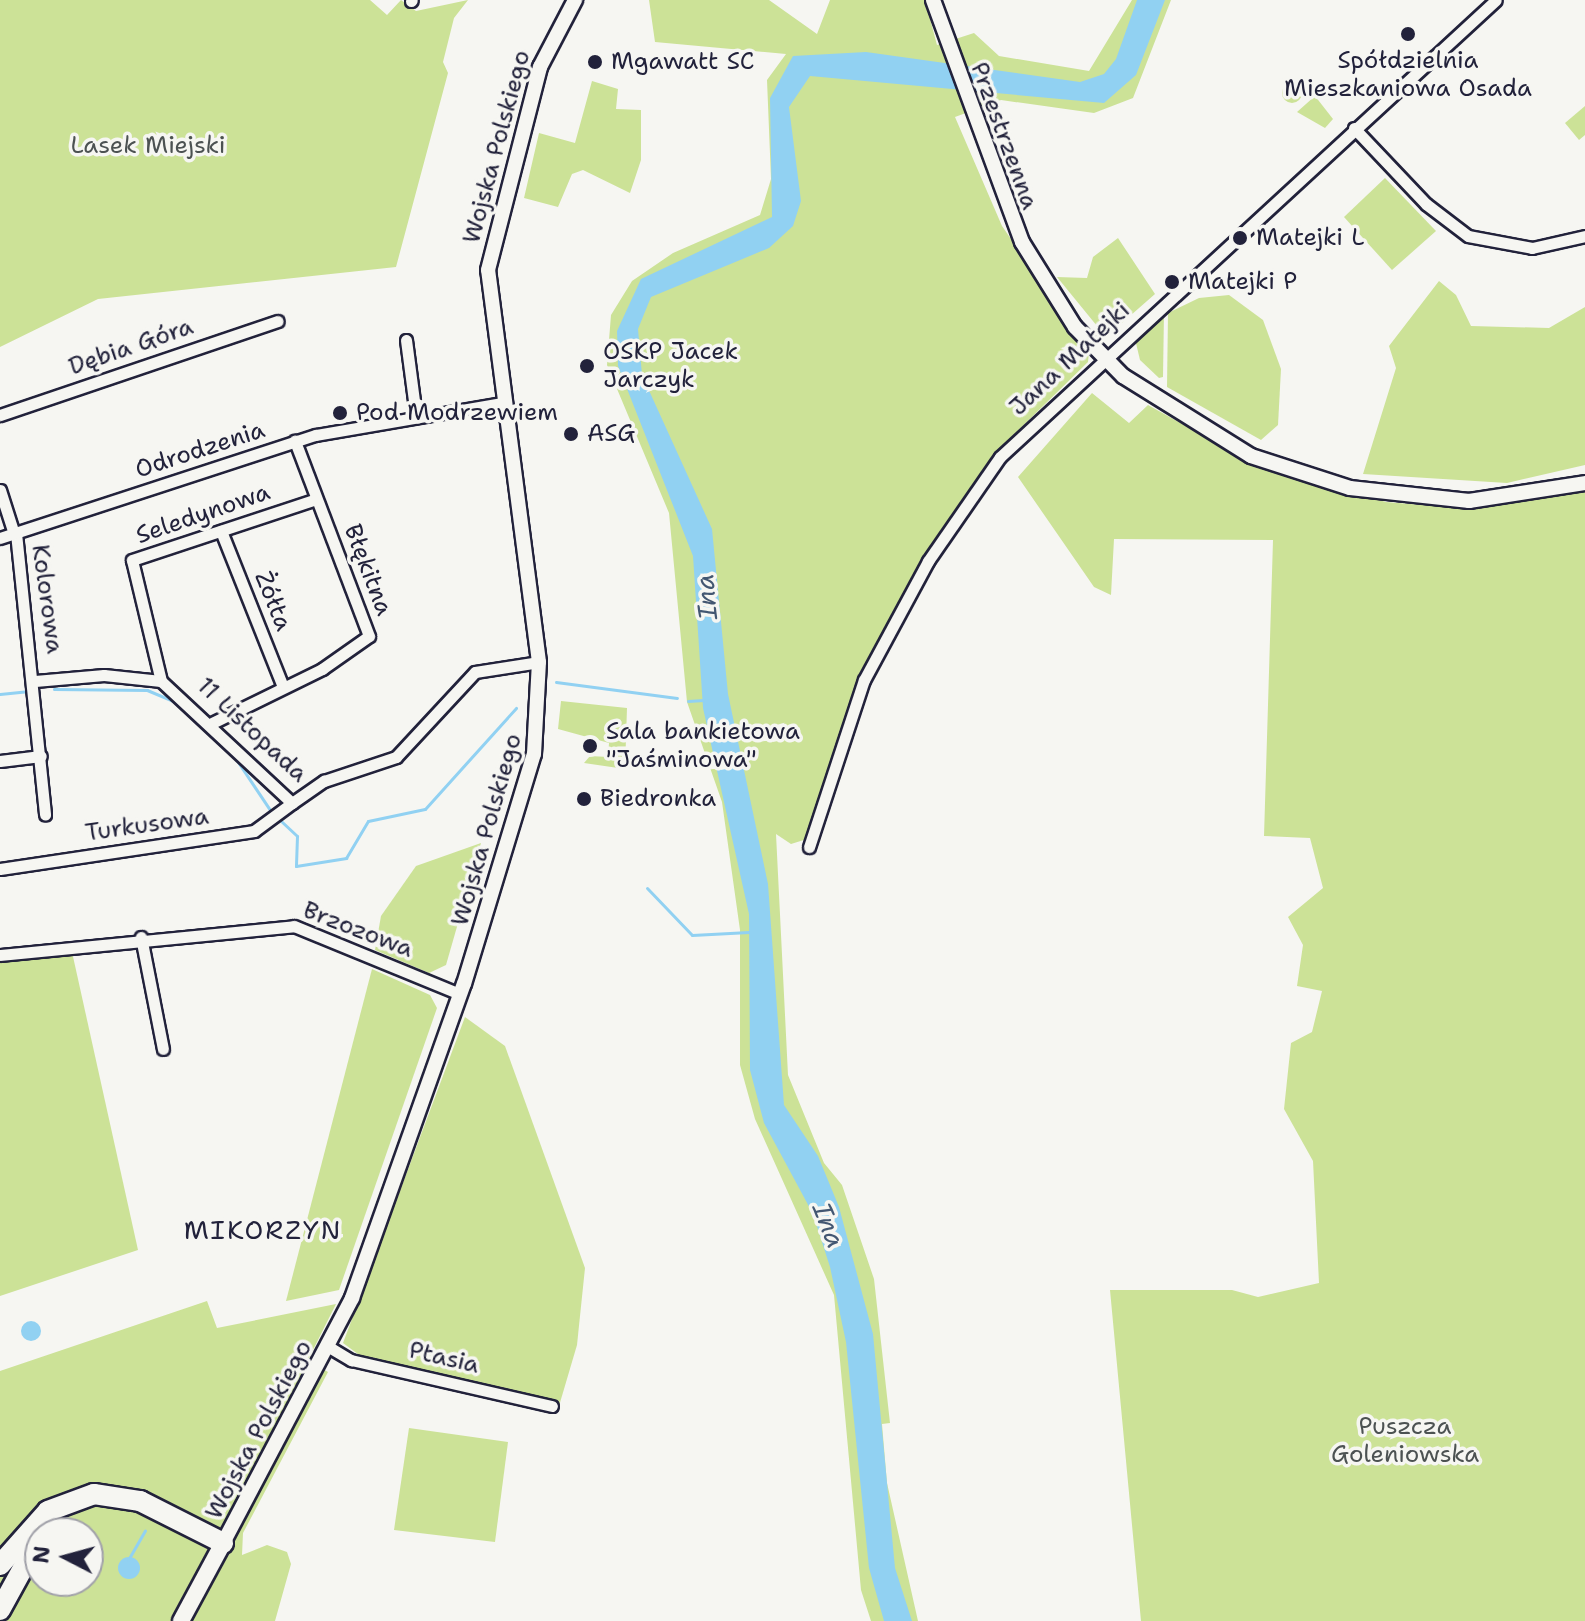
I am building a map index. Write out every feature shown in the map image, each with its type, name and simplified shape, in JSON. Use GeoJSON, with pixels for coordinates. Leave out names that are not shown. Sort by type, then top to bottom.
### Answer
{"type":"FeatureCollection","features":[{"type":"Feature","properties":{"kind":"highway"},"geometry":{"type":"LineString","coordinates":[[0,1565],[48,1511],[94,1494],[140,1501],[220,1550]]}},
{"type":"Feature","properties":{"kind":"highway"},"geometry":{"type":"LineString","coordinates":[[70,1517],[79,1511],[117,1509],[220,1550]]}},
{"type":"Feature","properties":{"kind":"highway"},"geometry":{"type":"LineString","coordinates":[[0,1610],[24,1567]]}},
{"type":"Feature","properties":{"kind":"main road"},"geometry":{"type":"LineString","coordinates":[[181,1621],[220,1550]]}},
{"type":"Feature","properties":{"kind":"street","name":"Wojska Polskiego"},"geometry":{"type":"LineString","coordinates":[[220,1550],[329,1347],[460,994],[534,754],[539,662],[501,403],[490,251],[546,49],[575,0]]}},
{"type":"Feature","properties":{"kind":"street","name":"Przestrzenna"},"geometry":{"type":"LineString","coordinates":[[933,0],[1003,205],[1046,281],[1105,354],[1160,402],[1251,456],[1368,492],[1469,501],[1585,483]]}},
{"type":"Feature","properties":{"kind":"street","name":"Jana Matejki"},"geometry":{"type":"LineString","coordinates":[[809,847],[864,680],[928,561],[1000,457],[1105,354],[1496,0]]}},
{"type":"Feature","properties":{"kind":"street"},"geometry":{"type":"LineString","coordinates":[[1354,128],[1426,204],[1468,236],[1532,248],[1585,236]]}},
{"type":"Feature","properties":{"kind":"street","name":"Dębia Góra"},"geometry":{"type":"LineString","coordinates":[[0,415],[277,321]]}},
{"type":"Feature","properties":{"kind":"street"},"geometry":{"type":"LineString","coordinates":[[406,340],[416,416]]}},
{"type":"Feature","properties":{"kind":"street","name":"Odrodzenia"},"geometry":{"type":"LineString","coordinates":[[0,538],[295,441],[416,416],[501,403]]}},
{"type":"Feature","properties":{"kind":"street","name":"Błękitna"},"geometry":{"type":"LineString","coordinates":[[212,723],[283,687],[369,636],[295,441]]}},
{"type":"Feature","properties":{"kind":"street"},"geometry":{"type":"LineString","coordinates":[[0,490],[15,533]]}},
{"type":"Feature","properties":{"kind":"street","name":"Seledynowa"},"geometry":{"type":"LineString","coordinates":[[161,681],[129,564],[316,499]]}},
{"type":"Feature","properties":{"kind":"street","name":"Żółta"},"geometry":{"type":"LineString","coordinates":[[221,531],[283,687]]}},
{"type":"Feature","properties":{"kind":"street","name":"Kolorowa"},"geometry":{"type":"LineString","coordinates":[[15,533],[35,681],[45,815]]}},
{"type":"Feature","properties":{"kind":"street","name":"11 Listopada"},"geometry":{"type":"LineString","coordinates":[[35,681],[93,675],[161,681],[212,723],[292,803],[324,781],[396,757],[475,672],[539,662]]}},
{"type":"Feature","properties":{"kind":"street"},"geometry":{"type":"LineString","coordinates":[[0,761],[41,756]]}},
{"type":"Feature","properties":{"kind":"street","name":"Turkusowa"},"geometry":{"type":"LineString","coordinates":[[0,869],[254,831],[292,803]]}},
{"type":"Feature","properties":{"kind":"street","name":"Brzozowa"},"geometry":{"type":"LineString","coordinates":[[0,955],[141,937],[294,926],[460,994]]}},
{"type":"Feature","properties":{"kind":"street"},"geometry":{"type":"LineString","coordinates":[[141,937],[163,1049]]}},
{"type":"Feature","properties":{"kind":"street","name":"Ptasia"},"geometry":{"type":"LineString","coordinates":[[329,1347],[351,1360],[552,1406]]}},
{"type":"Feature","properties":{"kind":"green space","name":"Lasek Miejski"},"geometry":{"type":"Polygon","coordinates":[[[0,0],[370,0],[387,15],[401,0],[416,11],[468,0],[454,18],[443,62],[448,73],[396,267],[98,299],[0,347],[0,0]]]}},
{"type":"Feature","properties":{"kind":"green space"},"geometry":{"type":"Polygon","coordinates":[[[649,0],[769,0],[817,34],[830,0],[925,0],[937,45],[974,33],[999,56],[1089,71],[1132,0],[1171,0],[1133,98],[1094,113],[1001,100],[955,117],[1002,226],[1089,352],[1088,362],[997,451],[935,540],[856,685],[807,839],[791,844],[776,834],[788,1075],[824,1163],[842,1185],[874,1279],[890,1423],[882,1424],[887,1483],[918,1621],[871,1621],[861,1590],[834,1295],[755,1119],[740,1065],[740,930],[722,802],[687,702],[669,513],[607,365],[611,315],[632,281],[673,253],[760,215],[771,179],[767,80],[786,54],[655,42],[649,0]]]}},
{"type":"Feature","properties":{"kind":"green space"},"geometry":{"type":"Polygon","coordinates":[[[592,81],[618,89],[616,109],[641,110],[641,160],[630,193],[583,170],[572,174],[558,207],[524,198],[539,133],[575,143],[592,81]]]}},
{"type":"Feature","properties":{"kind":"green space"},"geometry":{"type":"Polygon","coordinates":[[[1292,83],[1299,86],[1302,93],[1299,100],[1292,103],[1285,100],[1282,93],[1285,86],[1292,83]]]}},
{"type":"Feature","properties":{"kind":"green space"},"geometry":{"type":"Polygon","coordinates":[[[1315,96],[1333,119],[1325,128],[1297,112],[1315,96]]]}},
{"type":"Feature","properties":{"kind":"green space"},"geometry":{"type":"Polygon","coordinates":[[[1585,106],[1585,135],[1579,140],[1565,123],[1585,106]]]}},
{"type":"Feature","properties":{"kind":"green space"},"geometry":{"type":"Polygon","coordinates":[[[1385,178],[1436,231],[1392,270],[1344,217],[1385,178]]]}},
{"type":"Feature","properties":{"kind":"green space"},"geometry":{"type":"Polygon","coordinates":[[[1118,238],[1155,294],[1106,337],[1057,277],[1087,278],[1093,257],[1118,238]]]}},
{"type":"Feature","properties":{"kind":"green space"},"geometry":{"type":"Polygon","coordinates":[[[1439,281],[1456,295],[1471,326],[1549,328],[1585,307],[1585,465],[1507,483],[1363,474],[1396,368],[1389,346],[1439,281]]]}},
{"type":"Feature","properties":{"kind":"green space"},"geometry":{"type":"Polygon","coordinates":[[[1229,295],[1263,320],[1281,369],[1278,425],[1261,440],[1167,387],[1168,313],[1199,298],[1229,295]]]}},
{"type":"Feature","properties":{"kind":"green space"},"geometry":{"type":"Polygon","coordinates":[[[1164,312],[1163,377],[1159,378],[1140,360],[1135,339],[1164,312]]]}},
{"type":"Feature","properties":{"kind":"green space","name":"Puszcza Goleniowska"},"geometry":{"type":"Polygon","coordinates":[[[1092,393],[1129,423],[1148,405],[1256,465],[1386,502],[1459,508],[1585,491],[1585,1621],[1141,1621],[1110,1290],[1232,1290],[1258,1297],[1319,1283],[1313,1161],[1284,1109],[1291,1043],[1312,1032],[1322,991],[1297,986],[1303,945],[1288,917],[1323,888],[1310,838],[1264,836],[1273,540],[1114,539],[1111,595],[1094,587],[1018,477],[1092,393]]]}},
{"type":"Feature","properties":{"kind":"green space"},"geometry":{"type":"Polygon","coordinates":[[[561,701],[627,708],[625,769],[584,763],[590,756],[608,757],[609,743],[558,729],[561,701]]]}},
{"type":"Feature","properties":{"kind":"green space"},"geometry":{"type":"Polygon","coordinates":[[[481,843],[446,965],[429,973],[375,950],[381,916],[416,866],[481,843]]]}},
{"type":"Feature","properties":{"kind":"green space"},"geometry":{"type":"Polygon","coordinates":[[[72,952],[138,1250],[0,1296],[0,961],[72,952]]]}},
{"type":"Feature","properties":{"kind":"green space"},"geometry":{"type":"Polygon","coordinates":[[[372,969],[430,995],[437,1008],[339,1290],[286,1301],[372,969]]]}},
{"type":"Feature","properties":{"kind":"green space"},"geometry":{"type":"Polygon","coordinates":[[[465,1017],[505,1046],[585,1268],[577,1345],[559,1406],[366,1360],[343,1343],[465,1017]]]}},
{"type":"Feature","properties":{"kind":"green space"},"geometry":{"type":"Polygon","coordinates":[[[207,1301],[217,1328],[336,1304],[308,1360],[328,1372],[243,1533],[242,1555],[267,1545],[287,1552],[291,1564],[275,1621],[0,1621],[0,1371],[207,1301]]]}},
{"type":"Feature","properties":{"kind":"green space"},"geometry":{"type":"Polygon","coordinates":[[[409,1428],[508,1442],[495,1542],[394,1530],[409,1428]]]}},
{"type":"Feature","properties":{"kind":"water","name":"Ina"},"geometry":{"type":"Polygon","coordinates":[[[1137,0],[1165,0],[1136,75],[1104,103],[810,76],[789,107],[801,201],[793,226],[769,248],[651,297],[638,329],[642,375],[712,529],[728,694],[768,884],[784,1105],[818,1156],[839,1207],[873,1334],[895,1568],[912,1621],[884,1621],[869,1568],[846,1342],[830,1267],[813,1214],[764,1123],[750,1070],[749,914],[703,708],[693,556],[618,366],[617,331],[641,279],[772,217],[770,98],[793,56],[866,52],[1080,82],[1104,74],[1116,59],[1137,0]]]}},
{"type":"Feature","properties":{"kind":"water"},"geometry":{"type":"Polygon","coordinates":[[[31,1321],[38,1324],[41,1331],[38,1338],[31,1341],[24,1338],[21,1331],[24,1324],[31,1321]]]}},
{"type":"Feature","properties":{"kind":"water"},"geometry":{"type":"Polygon","coordinates":[[[129,1557],[137,1560],[140,1568],[137,1576],[129,1579],[121,1576],[118,1568],[121,1560],[129,1557]]]}},
{"type":"Feature","properties":{"kind":"waterway"},"geometry":{"type":"LineString","coordinates":[[556,682],[677,698]]}},
{"type":"Feature","properties":{"kind":"waterway"},"geometry":{"type":"LineString","coordinates":[[54,689],[147,690],[173,701],[220,743]]}},
{"type":"Feature","properties":{"kind":"waterway"},"geometry":{"type":"LineString","coordinates":[[0,694],[27,691]]}},
{"type":"Feature","properties":{"kind":"waterway"},"geometry":{"type":"LineString","coordinates":[[688,701],[704,700]]}},
{"type":"Feature","properties":{"kind":"waterway"},"geometry":{"type":"LineString","coordinates":[[281,821],[297,836],[296,866],[346,858],[368,821],[425,809],[516,708]]}},
{"type":"Feature","properties":{"kind":"waterway"},"geometry":{"type":"LineString","coordinates":[[234,756],[272,813]]}},
{"type":"Feature","properties":{"kind":"waterway"},"geometry":{"type":"LineString","coordinates":[[647,888],[692,935],[749,932]]}},
{"type":"Feature","properties":{"kind":"waterway"},"geometry":{"type":"LineString","coordinates":[[128,1560],[145,1530]]}},
{"type":"Feature","properties":{"kind":"place","name":"Spółdzielnia Mieszkaniowa Osada"},"geometry":{"type":"Point","coordinates":[1408,34]}},
{"type":"Feature","properties":{"kind":"place","name":"Mgawatt SC"},"geometry":{"type":"Point","coordinates":[595,62]}},
{"type":"Feature","properties":{"kind":"place","name":"Matejki L"},"geometry":{"type":"Point","coordinates":[1240,238]}},
{"type":"Feature","properties":{"kind":"place","name":"Matejki P"},"geometry":{"type":"Point","coordinates":[1172,282]}},
{"type":"Feature","properties":{"kind":"place","name":"OSKP Jacek Jarczyk"},"geometry":{"type":"Point","coordinates":[587,366]}},
{"type":"Feature","properties":{"kind":"place","name":"Pod Modrzewiem"},"geometry":{"type":"Point","coordinates":[340,413]}},
{"type":"Feature","properties":{"kind":"place","name":"ASG"},"geometry":{"type":"Point","coordinates":[571,434]}},
{"type":"Feature","properties":{"kind":"place","name":"Sala bankietowa \"Jaśminowa\""},"geometry":{"type":"Point","coordinates":[590,746]}},
{"type":"Feature","properties":{"kind":"place","name":"Biedronka"},"geometry":{"type":"Point","coordinates":[584,799]}},
{"type":"Feature","properties":{"kind":"district","name":"MIKORZYN"},"geometry":{"type":"Point","coordinates":[263,1230]}}]}
